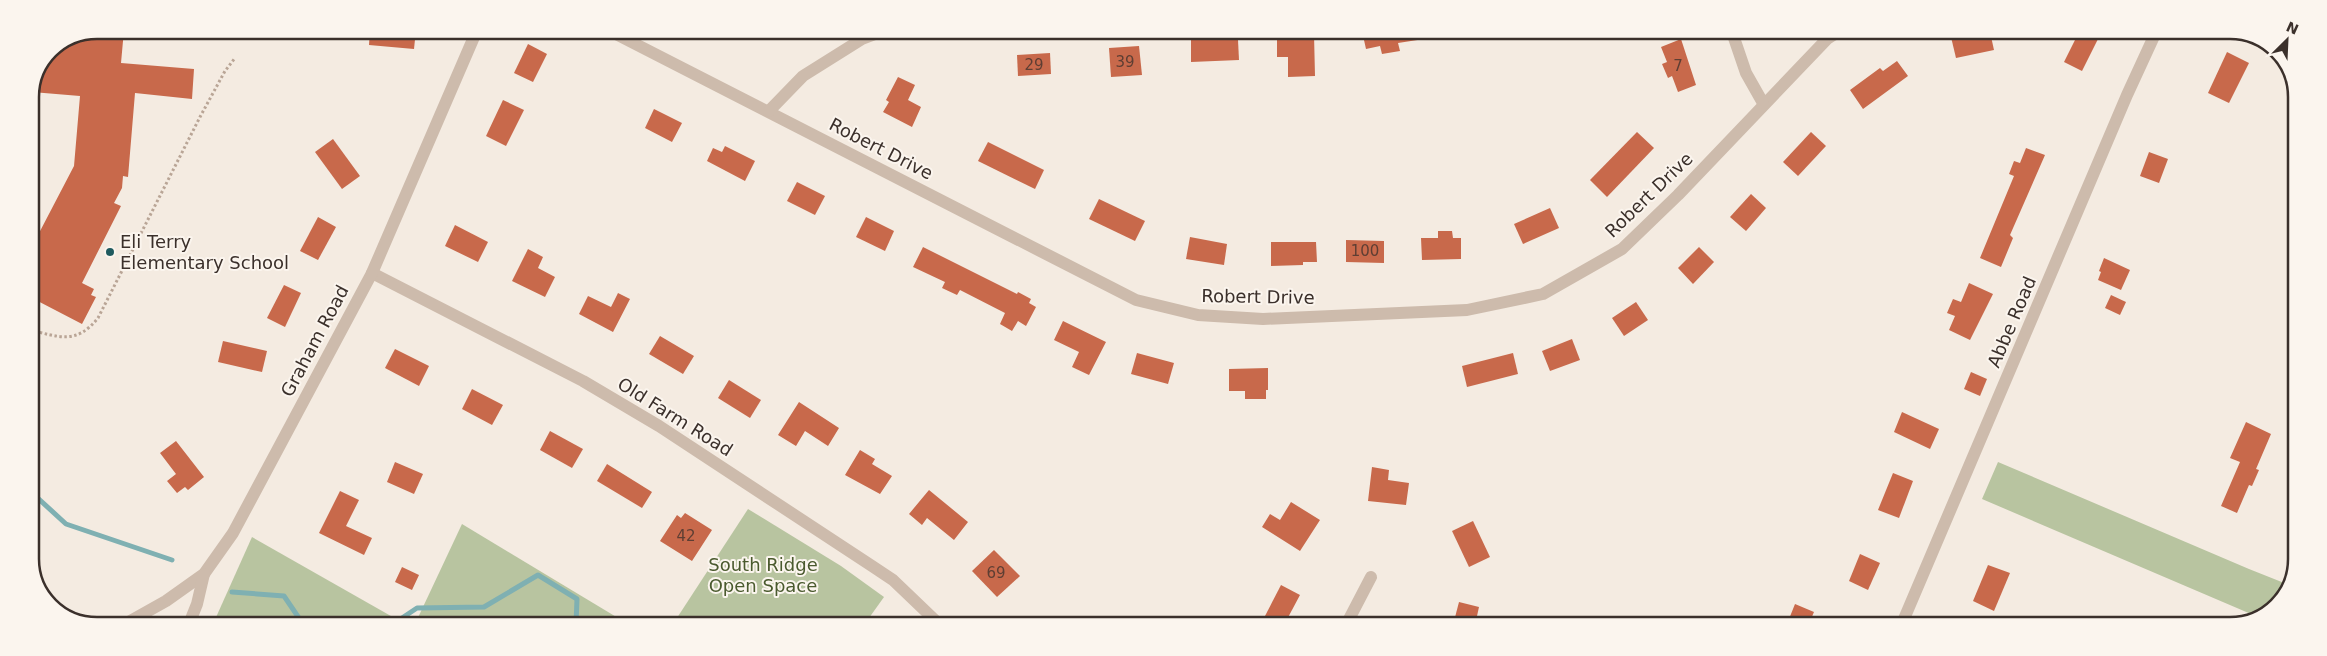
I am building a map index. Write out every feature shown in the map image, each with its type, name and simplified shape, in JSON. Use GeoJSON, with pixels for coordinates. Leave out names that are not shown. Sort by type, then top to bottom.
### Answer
{"type":"FeatureCollection","features":[{"type":"Feature","properties":{"kind":"street","name":"Graham Road"},"geometry":{"type":"LineString","coordinates":[[137,617],[166,601],[204,574],[233,533],[372,273],[473,39]]}},
{"type":"Feature","properties":{"kind":"street","name":"Robert Drive"},"geometry":{"type":"LineString","coordinates":[[628,39],[1136,300],[1198,315],[1263,319],[1467,310],[1543,294],[1622,249],[1678,195],[1763,103],[1827,39]]}},
{"type":"Feature","properties":{"kind":"street"},"geometry":{"type":"LineString","coordinates":[[769,111],[803,76],[862,39]]}},
{"type":"Feature","properties":{"kind":"street"},"geometry":{"type":"LineString","coordinates":[[1734,39],[1746,72],[1763,103]]}},
{"type":"Feature","properties":{"kind":"street","name":"Abbe Road"},"geometry":{"type":"LineString","coordinates":[[1906,617],[2127,95],[2153,39]]}},
{"type":"Feature","properties":{"kind":"street","name":"Old Farm Road"},"geometry":{"type":"LineString","coordinates":[[372,273],[583,381],[659,426],[892,580],[931,617]]}},
{"type":"Feature","properties":{"kind":"street"},"geometry":{"type":"LineString","coordinates":[[191,617],[197,604],[204,574]]}},
{"type":"Feature","properties":{"kind":"street"},"geometry":{"type":"LineString","coordinates":[[1350,617],[1371,577]]}},
{"type":"Feature","properties":{"kind":"path"},"geometry":{"type":"LineString","coordinates":[[39,332],[69,338],[79,336],[90,328],[98,318],[200,117],[225,71],[235,58]]}},
{"type":"Feature","properties":{"kind":"green space"},"geometry":{"type":"Polygon","coordinates":[[[1998,462],[2284,583],[2274,598],[2266,605],[2250,614],[1982,499],[1998,462]]]}},
{"type":"Feature","properties":{"kind":"green space","name":"South Ridge Open Space"},"geometry":{"type":"Polygon","coordinates":[[[748,509],[841,566],[884,597],[870,617],[678,617],[748,509]]]}},
{"type":"Feature","properties":{"kind":"green space"},"geometry":{"type":"Polygon","coordinates":[[[462,524],[616,617],[418,617],[462,524]]]}},
{"type":"Feature","properties":{"kind":"green space"},"geometry":{"type":"Polygon","coordinates":[[[252,537],[393,617],[216,617],[252,537]]]}},
{"type":"Feature","properties":{"kind":"building"},"geometry":{"type":"Polygon","coordinates":[[[123,39],[121,63],[194,69],[192,99],[135,93],[128,177],[123,176],[122,188],[114,203],[121,206],[82,283],[94,289],[91,295],[96,297],[82,324],[39,302],[39,233],[74,166],[80,96],[39,93],[40,85],[48,64],[64,48],[85,40],[123,39]]]}},
{"type":"Feature","properties":{"kind":"building"},"geometry":{"type":"Polygon","coordinates":[[[369,39],[415,39],[414,49],[369,45],[369,39]]]}},
{"type":"Feature","properties":{"kind":"building"},"geometry":{"type":"Polygon","coordinates":[[[1277,39],[1314,39],[1315,76],[1288,77],[1288,57],[1277,57],[1277,39]]]}},
{"type":"Feature","properties":{"kind":"building"},"geometry":{"type":"Polygon","coordinates":[[[1364,39],[1424,39],[1398,43],[1400,51],[1382,54],[1380,46],[1366,49],[1364,39]]]}},
{"type":"Feature","properties":{"kind":"building"},"geometry":{"type":"Polygon","coordinates":[[[1681,39],[1696,85],[1678,92],[1672,76],[1668,78],[1662,64],[1667,62],[1661,47],[1681,39]]]}},
{"type":"Feature","properties":{"kind":"building"},"geometry":{"type":"Polygon","coordinates":[[[1951,39],[1992,39],[1994,50],[1956,58],[1951,39]]]}},
{"type":"Feature","properties":{"kind":"building"},"geometry":{"type":"Polygon","coordinates":[[[2076,39],[2098,39],[2082,71],[2064,62],[2076,39]]]}},
{"type":"Feature","properties":{"kind":"building"},"geometry":{"type":"Polygon","coordinates":[[[1191,40],[1238,40],[1239,60],[1191,62],[1191,40]]]}},
{"type":"Feature","properties":{"kind":"building"},"geometry":{"type":"Polygon","coordinates":[[[528,44],[547,54],[533,82],[514,73],[528,44]]]}},
{"type":"Feature","properties":{"kind":"building"},"geometry":{"type":"Polygon","coordinates":[[[1139,46],[1142,75],[1111,77],[1109,48],[1139,46]]]}},
{"type":"Feature","properties":{"kind":"building"},"geometry":{"type":"Polygon","coordinates":[[[2227,52],[2249,63],[2229,103],[2208,93],[2227,52]]]}},
{"type":"Feature","properties":{"kind":"building"},"geometry":{"type":"Polygon","coordinates":[[[1050,53],[1051,74],[1018,76],[1017,55],[1050,53]]]}},
{"type":"Feature","properties":{"kind":"building"},"geometry":{"type":"Polygon","coordinates":[[[1897,61],[1908,76],[1863,109],[1850,90],[1880,68],[1883,71],[1897,61]]]}},
{"type":"Feature","properties":{"kind":"building"},"geometry":{"type":"Polygon","coordinates":[[[898,77],[915,85],[908,100],[921,107],[912,127],[883,112],[889,102],[886,100],[898,77]]]}},
{"type":"Feature","properties":{"kind":"building"},"geometry":{"type":"Polygon","coordinates":[[[503,100],[524,110],[506,146],[486,136],[503,100]]]}},
{"type":"Feature","properties":{"kind":"building"},"geometry":{"type":"Polygon","coordinates":[[[654,109],[682,123],[672,142],[645,128],[654,109]]]}},
{"type":"Feature","properties":{"kind":"building"},"geometry":{"type":"Polygon","coordinates":[[[1637,132],[1654,148],[1607,197],[1590,180],[1637,132]]]}},
{"type":"Feature","properties":{"kind":"building"},"geometry":{"type":"Polygon","coordinates":[[[1811,132],[1826,146],[1798,176],[1783,162],[1811,132]]]}},
{"type":"Feature","properties":{"kind":"building"},"geometry":{"type":"Polygon","coordinates":[[[333,139],[360,176],[342,189],[315,152],[333,139]]]}},
{"type":"Feature","properties":{"kind":"building"},"geometry":{"type":"Polygon","coordinates":[[[988,142],[1044,170],[1035,189],[978,161],[988,142]]]}},
{"type":"Feature","properties":{"kind":"building"},"geometry":{"type":"Polygon","coordinates":[[[725,146],[755,161],[745,181],[707,161],[713,148],[722,152],[725,146]]]}},
{"type":"Feature","properties":{"kind":"building"},"geometry":{"type":"Polygon","coordinates":[[[2026,148],[2045,155],[2010,235],[2013,238],[2001,267],[1980,258],[2014,176],[2009,174],[2014,161],[2020,163],[2026,148]]]}},
{"type":"Feature","properties":{"kind":"building"},"geometry":{"type":"Polygon","coordinates":[[[2149,152],[2168,159],[2159,183],[2140,176],[2149,152]]]}},
{"type":"Feature","properties":{"kind":"building"},"geometry":{"type":"Polygon","coordinates":[[[797,182],[825,196],[815,215],[787,201],[797,182]]]}},
{"type":"Feature","properties":{"kind":"building"},"geometry":{"type":"Polygon","coordinates":[[[1751,194],[1766,208],[1746,231],[1730,217],[1751,194]]]}},
{"type":"Feature","properties":{"kind":"building"},"geometry":{"type":"Polygon","coordinates":[[[1099,199],[1145,221],[1135,241],[1089,219],[1099,199]]]}},
{"type":"Feature","properties":{"kind":"building"},"geometry":{"type":"Polygon","coordinates":[[[1550,208],[1559,228],[1523,244],[1514,224],[1550,208]]]}},
{"type":"Feature","properties":{"kind":"building"},"geometry":{"type":"Polygon","coordinates":[[[318,217],[336,227],[318,260],[300,251],[318,217]]]}},
{"type":"Feature","properties":{"kind":"building"},"geometry":{"type":"Polygon","coordinates":[[[866,217],[894,231],[885,251],[856,237],[866,217]]]}},
{"type":"Feature","properties":{"kind":"building"},"geometry":{"type":"Polygon","coordinates":[[[455,225],[488,242],[478,262],[445,246],[455,225]]]}},
{"type":"Feature","properties":{"kind":"building"},"geometry":{"type":"Polygon","coordinates":[[[1438,231],[1452,231],[1453,238],[1461,238],[1461,259],[1422,260],[1421,238],[1438,238],[1438,231]]]}},
{"type":"Feature","properties":{"kind":"building"},"geometry":{"type":"Polygon","coordinates":[[[1190,237],[1227,244],[1224,265],[1186,259],[1190,237]]]}},
{"type":"Feature","properties":{"kind":"building"},"geometry":{"type":"Polygon","coordinates":[[[1346,240],[1384,241],[1384,263],[1346,262],[1346,240]]]}},
{"type":"Feature","properties":{"kind":"building"},"geometry":{"type":"Polygon","coordinates":[[[1271,242],[1316,242],[1317,262],[1303,262],[1303,265],[1271,266],[1271,242]]]}},
{"type":"Feature","properties":{"kind":"building"},"geometry":{"type":"Polygon","coordinates":[[[923,247],[1017,294],[1018,292],[1031,299],[1029,303],[1036,307],[1026,326],[1018,321],[1012,331],[1000,324],[1005,313],[960,290],[957,295],[942,288],[945,282],[913,267],[923,247]]]}},
{"type":"Feature","properties":{"kind":"building"},"geometry":{"type":"Polygon","coordinates":[[[1699,247],[1714,262],[1693,284],[1678,268],[1699,247]]]}},
{"type":"Feature","properties":{"kind":"building"},"geometry":{"type":"Polygon","coordinates":[[[528,249],[543,257],[538,268],[555,277],[545,297],[512,281],[528,249]]]}},
{"type":"Feature","properties":{"kind":"building"},"geometry":{"type":"Polygon","coordinates":[[[2104,258],[2130,270],[2121,290],[2098,280],[2104,258]]]}},
{"type":"Feature","properties":{"kind":"building"},"geometry":{"type":"Polygon","coordinates":[[[1969,283],[1993,294],[1970,340],[1949,330],[1955,316],[1947,313],[1953,299],[1961,302],[1969,283]]]}},
{"type":"Feature","properties":{"kind":"building"},"geometry":{"type":"Polygon","coordinates":[[[284,285],[301,293],[285,327],[267,318],[284,285]]]}},
{"type":"Feature","properties":{"kind":"building"},"geometry":{"type":"Polygon","coordinates":[[[618,293],[630,299],[613,332],[579,314],[588,296],[611,307],[618,293]]]}},
{"type":"Feature","properties":{"kind":"building"},"geometry":{"type":"Polygon","coordinates":[[[2111,295],[2126,302],[2120,315],[2105,308],[2111,295]]]}},
{"type":"Feature","properties":{"kind":"building"},"geometry":{"type":"Polygon","coordinates":[[[1636,302],[1648,320],[1624,336],[1612,318],[1636,302]]]}},
{"type":"Feature","properties":{"kind":"building"},"geometry":{"type":"Polygon","coordinates":[[[1063,321],[1106,342],[1089,375],[1072,367],[1079,352],[1054,340],[1063,321]]]}},
{"type":"Feature","properties":{"kind":"building"},"geometry":{"type":"Polygon","coordinates":[[[660,336],[694,356],[683,374],[649,354],[660,336]]]}},
{"type":"Feature","properties":{"kind":"building"},"geometry":{"type":"Polygon","coordinates":[[[1572,339],[1580,360],[1550,371],[1542,351],[1572,339]]]}},
{"type":"Feature","properties":{"kind":"building"},"geometry":{"type":"Polygon","coordinates":[[[223,341],[267,351],[262,372],[218,362],[223,341]]]}},
{"type":"Feature","properties":{"kind":"building"},"geometry":{"type":"Polygon","coordinates":[[[395,349],[429,366],[419,386],[385,368],[395,349]]]}},
{"type":"Feature","properties":{"kind":"building"},"geometry":{"type":"Polygon","coordinates":[[[1137,353],[1174,363],[1168,384],[1131,374],[1137,353]]]}},
{"type":"Feature","properties":{"kind":"building"},"geometry":{"type":"Polygon","coordinates":[[[1513,353],[1518,374],[1467,387],[1462,366],[1513,353]]]}},
{"type":"Feature","properties":{"kind":"building"},"geometry":{"type":"Polygon","coordinates":[[[1268,368],[1266,399],[1245,399],[1245,391],[1229,391],[1229,369],[1268,368]]]}},
{"type":"Feature","properties":{"kind":"building"},"geometry":{"type":"Polygon","coordinates":[[[1971,372],[1987,379],[1980,396],[1964,389],[1971,372]]]}},
{"type":"Feature","properties":{"kind":"building"},"geometry":{"type":"Polygon","coordinates":[[[729,380],[761,400],[750,418],[718,398],[729,380]]]}},
{"type":"Feature","properties":{"kind":"building"},"geometry":{"type":"Polygon","coordinates":[[[472,389],[503,405],[492,425],[462,409],[472,389]]]}},
{"type":"Feature","properties":{"kind":"building"},"geometry":{"type":"Polygon","coordinates":[[[799,402],[839,428],[828,446],[805,431],[796,446],[778,435],[799,402]]]}},
{"type":"Feature","properties":{"kind":"building"},"geometry":{"type":"Polygon","coordinates":[[[1902,412],[1939,429],[1930,449],[1894,432],[1902,412]]]}},
{"type":"Feature","properties":{"kind":"building"},"geometry":{"type":"Polygon","coordinates":[[[2246,422],[2271,434],[2256,469],[2259,470],[2252,486],[2249,485],[2237,513],[2221,506],[2240,462],[2230,458],[2246,422]]]}},
{"type":"Feature","properties":{"kind":"building"},"geometry":{"type":"Polygon","coordinates":[[[550,431],[583,449],[572,468],[540,450],[550,431]]]}},
{"type":"Feature","properties":{"kind":"building"},"geometry":{"type":"Polygon","coordinates":[[[176,441],[204,477],[188,490],[185,487],[177,493],[167,481],[176,474],[160,453],[176,441]]]}},
{"type":"Feature","properties":{"kind":"building"},"geometry":{"type":"Polygon","coordinates":[[[860,450],[875,459],[872,464],[892,476],[880,494],[845,475],[860,450]]]}},
{"type":"Feature","properties":{"kind":"building"},"geometry":{"type":"Polygon","coordinates":[[[395,462],[423,474],[414,494],[387,482],[395,462]]]}},
{"type":"Feature","properties":{"kind":"building"},"geometry":{"type":"Polygon","coordinates":[[[607,464],[652,492],[642,508],[597,481],[607,464]]]}},
{"type":"Feature","properties":{"kind":"building"},"geometry":{"type":"Polygon","coordinates":[[[1372,467],[1389,470],[1388,480],[1409,483],[1406,505],[1368,501],[1372,467]]]}},
{"type":"Feature","properties":{"kind":"building"},"geometry":{"type":"Polygon","coordinates":[[[1893,473],[1913,481],[1899,518],[1878,510],[1893,473]]]}},
{"type":"Feature","properties":{"kind":"building"},"geometry":{"type":"Polygon","coordinates":[[[929,490],[968,522],[954,540],[927,518],[922,525],[909,514],[929,490]]]}},
{"type":"Feature","properties":{"kind":"building"},"geometry":{"type":"Polygon","coordinates":[[[340,491],[359,500],[346,526],[372,538],[364,555],[319,533],[340,491]]]}},
{"type":"Feature","properties":{"kind":"building"},"geometry":{"type":"Polygon","coordinates":[[[1291,502],[1320,520],[1300,551],[1262,527],[1270,514],[1280,520],[1291,502]]]}},
{"type":"Feature","properties":{"kind":"building"},"geometry":{"type":"Polygon","coordinates":[[[685,513],[712,530],[692,561],[660,541],[677,515],[681,518],[685,513]]]}},
{"type":"Feature","properties":{"kind":"building"},"geometry":{"type":"Polygon","coordinates":[[[1473,521],[1490,557],[1469,567],[1452,531],[1473,521]]]}},
{"type":"Feature","properties":{"kind":"building"},"geometry":{"type":"Polygon","coordinates":[[[994,550],[1020,576],[997,597],[972,571],[994,550]]]}},
{"type":"Feature","properties":{"kind":"building"},"geometry":{"type":"Polygon","coordinates":[[[1860,554],[1880,563],[1868,590],[1849,581],[1860,554]]]}},
{"type":"Feature","properties":{"kind":"building"},"geometry":{"type":"Polygon","coordinates":[[[1988,565],[2010,573],[1994,611],[1973,601],[1988,565]]]}},
{"type":"Feature","properties":{"kind":"building"},"geometry":{"type":"Polygon","coordinates":[[[402,567],[419,575],[412,590],[395,582],[402,567]]]}},
{"type":"Feature","properties":{"kind":"building"},"geometry":{"type":"Polygon","coordinates":[[[1281,585],[1300,595],[1288,617],[1265,616],[1281,585]]]}},
{"type":"Feature","properties":{"kind":"building"},"geometry":{"type":"Polygon","coordinates":[[[1459,602],[1479,607],[1477,617],[1455,617],[1459,602]]]}},
{"type":"Feature","properties":{"kind":"building"},"geometry":{"type":"Polygon","coordinates":[[[1795,604],[1814,612],[1812,617],[1790,617],[1795,604]]]}},
{"type":"Feature","properties":{"kind":"waterway"},"geometry":{"type":"LineString","coordinates":[[39,499],[66,524],[172,560]]}},
{"type":"Feature","properties":{"kind":"waterway"},"geometry":{"type":"LineString","coordinates":[[404,617],[417,608],[484,607],[538,575],[577,599],[576,617]]}},
{"type":"Feature","properties":{"kind":"waterway"},"geometry":{"type":"LineString","coordinates":[[232,592],[284,596],[298,617]]}},
{"type":"Feature","properties":{"kind":"place","name":"Eli Terry Elementary School"},"geometry":{"type":"Point","coordinates":[110,252]}}]}
